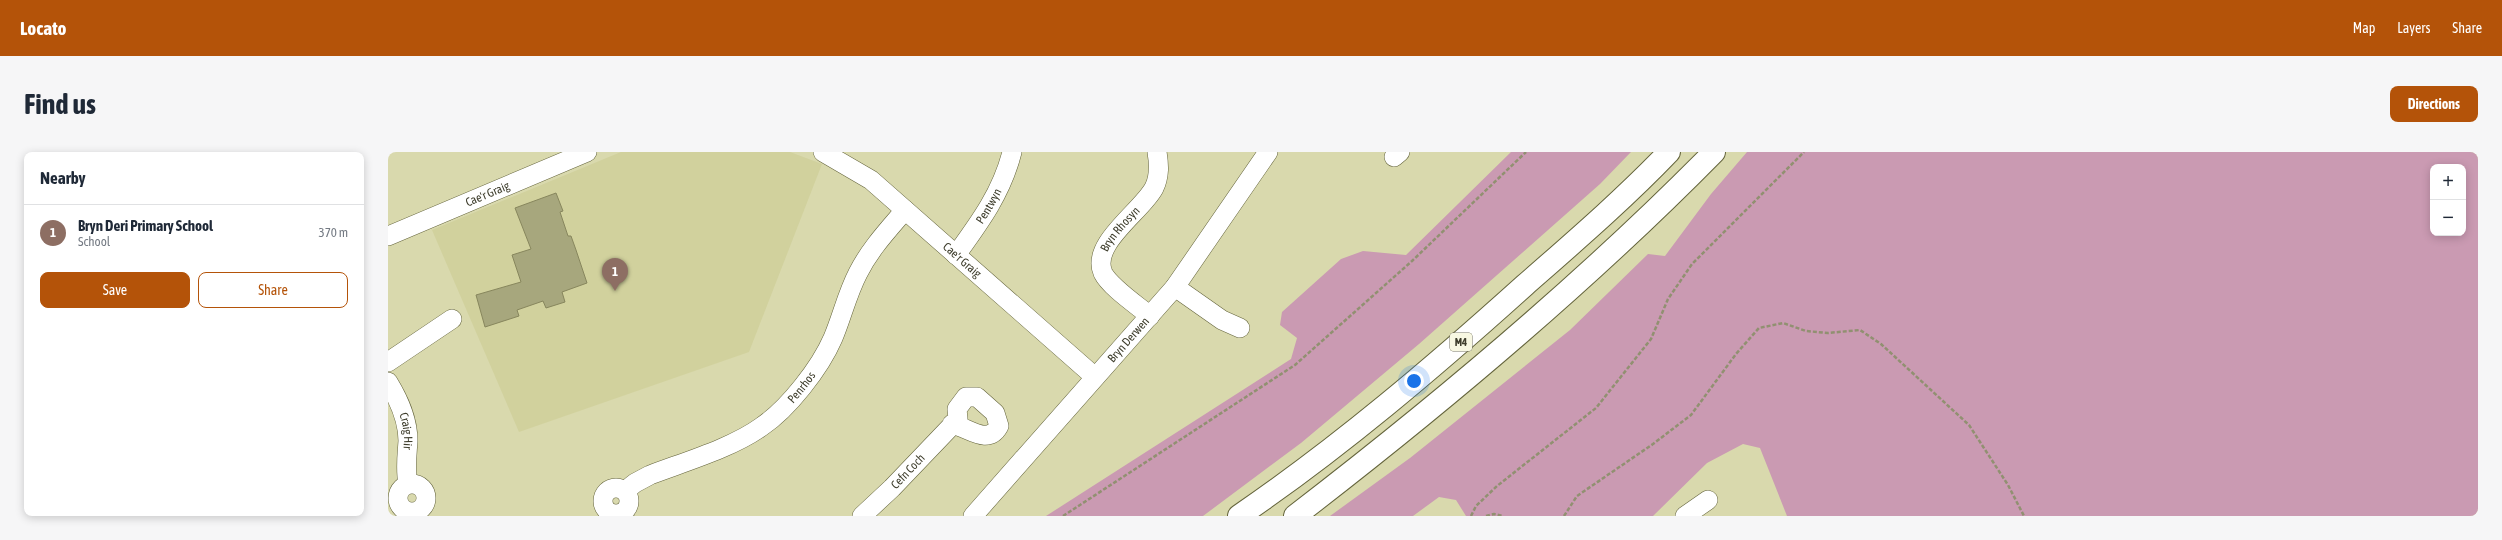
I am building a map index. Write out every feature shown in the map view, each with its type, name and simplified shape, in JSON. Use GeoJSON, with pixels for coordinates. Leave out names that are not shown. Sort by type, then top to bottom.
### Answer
{"type":"FeatureCollection","features":[{"type":"Feature","properties":{"kind":"highway","name":"M4"},"geometry":{"type":"LineString","coordinates":[[1239,516],[1398,395],[1557,257],[1669,152]]}},
{"type":"Feature","properties":{"kind":"highway","name":"M4"},"geometry":{"type":"LineString","coordinates":[[1295,516],[1435,406],[1564,295],[1714,152]]}},
{"type":"Feature","properties":{"kind":"street","name":"Cae'r Graig"},"geometry":{"type":"LineString","coordinates":[[388,236],[587,152]]}},
{"type":"Feature","properties":{"kind":"street","name":"Cae'r Graig"},"geometry":{"type":"LineString","coordinates":[[823,152],[859,172],[956,254],[1096,377]]}},
{"type":"Feature","properties":{"kind":"street","name":"Pentwyn"},"geometry":{"type":"LineString","coordinates":[[956,254],[989,209],[1007,172],[1012,152]]}},
{"type":"Feature","properties":{"kind":"street","name":"Bryn Rhosyn"},"geometry":{"type":"LineString","coordinates":[[1150,316],[1108,280],[1102,272],[1101,261],[1107,243],[1154,187],[1158,174],[1157,152]]}},
{"type":"Feature","properties":{"kind":"street","name":"Bryn Derwen"},"geometry":{"type":"LineString","coordinates":[[973,516],[1175,287],[1268,152]]}},
{"type":"Feature","properties":{"kind":"street","name":"Penrhos"},"geometry":{"type":"LineString","coordinates":[[628,506],[635,483],[650,475],[744,437],[761,427],[776,415],[816,367],[833,337],[844,303],[858,273],[875,245],[905,210]]}},
{"type":"Feature","properties":{"kind":"street"},"geometry":{"type":"LineString","coordinates":[[1175,287],[1218,327],[1240,328]]}},
{"type":"Feature","properties":{"kind":"street"},"geometry":{"type":"LineString","coordinates":[[388,362],[452,319]]}},
{"type":"Feature","properties":{"kind":"street","name":"Craig Hir"},"geometry":{"type":"LineString","coordinates":[[388,382],[399,401],[406,422],[408,439],[405,472],[408,484],[401,488],[397,497],[399,505],[409,514]]}},
{"type":"Feature","properties":{"kind":"street","name":"Cefn Coch"},"geometry":{"type":"LineString","coordinates":[[862,516],[892,488],[952,424]]}},
{"type":"Feature","properties":{"kind":"street"},"geometry":{"type":"LineString","coordinates":[[603,513],[603,502],[609,490],[617,488],[628,506]]}},
{"type":"Feature","properties":{"kind":"street"},"geometry":{"type":"LineString","coordinates":[[1686,516],[1708,500]]}},
{"type":"Feature","properties":{"kind":"path"},"geometry":{"type":"LineString","coordinates":[[1063,516],[1295,365],[1412,261],[1526,152]]}},
{"type":"Feature","properties":{"kind":"path"},"geometry":{"type":"LineString","coordinates":[[1471,516],[1476,506],[1497,486],[1596,408],[1651,339],[1668,299],[1692,264],[1804,152]]}},
{"type":"Feature","properties":{"kind":"path"},"geometry":{"type":"LineString","coordinates":[[1564,516],[1577,496],[1653,444],[1691,415],[1736,354],[1759,328],[1783,323],[1806,331],[1828,333],[1860,330],[1881,344],[1969,425],[2008,485],[2024,516]]}},
{"type":"Feature","properties":{"kind":"path"},"geometry":{"type":"LineString","coordinates":[[1486,516],[1494,514],[1503,516]]}},
{"type":"Feature","properties":{"kind":"shaded area"},"geometry":{"type":"Polygon","coordinates":[[[621,152],[790,152],[822,164],[749,352],[519,432],[432,230],[621,152]]]}},
{"type":"Feature","properties":{"kind":"shaded area"},"geometry":{"type":"Polygon","coordinates":[[[1511,152],[1631,152],[1600,184],[1419,344],[1301,443],[1203,516],[1046,516],[1291,359],[1297,338],[1280,325],[1282,312],[1341,259],[1363,251],[1406,255],[1511,152]]]}},
{"type":"Feature","properties":{"kind":"shaded area"},"geometry":{"type":"Polygon","coordinates":[[[1747,152],[2478,152],[2478,516],[1787,516],[1760,448],[1743,444],[1707,463],[1653,516],[1466,516],[1456,500],[1439,497],[1413,516],[1330,516],[1410,458],[1570,330],[1648,254],[1665,256],[1711,194],[1747,152]]]}},
{"type":"Feature","properties":{"kind":"building"},"geometry":{"type":"Polygon","coordinates":[[[556,193],[563,211],[560,212],[568,236],[571,236],[587,283],[562,292],[565,302],[546,308],[543,301],[517,310],[519,316],[485,327],[476,295],[521,282],[512,255],[531,249],[515,208],[556,193]]]}},
{"type":"Feature","properties":{"kind":"place","name":"Bryn Deri Primary School"},"geometry":{"type":"Point","coordinates":[615,291]}}]}
